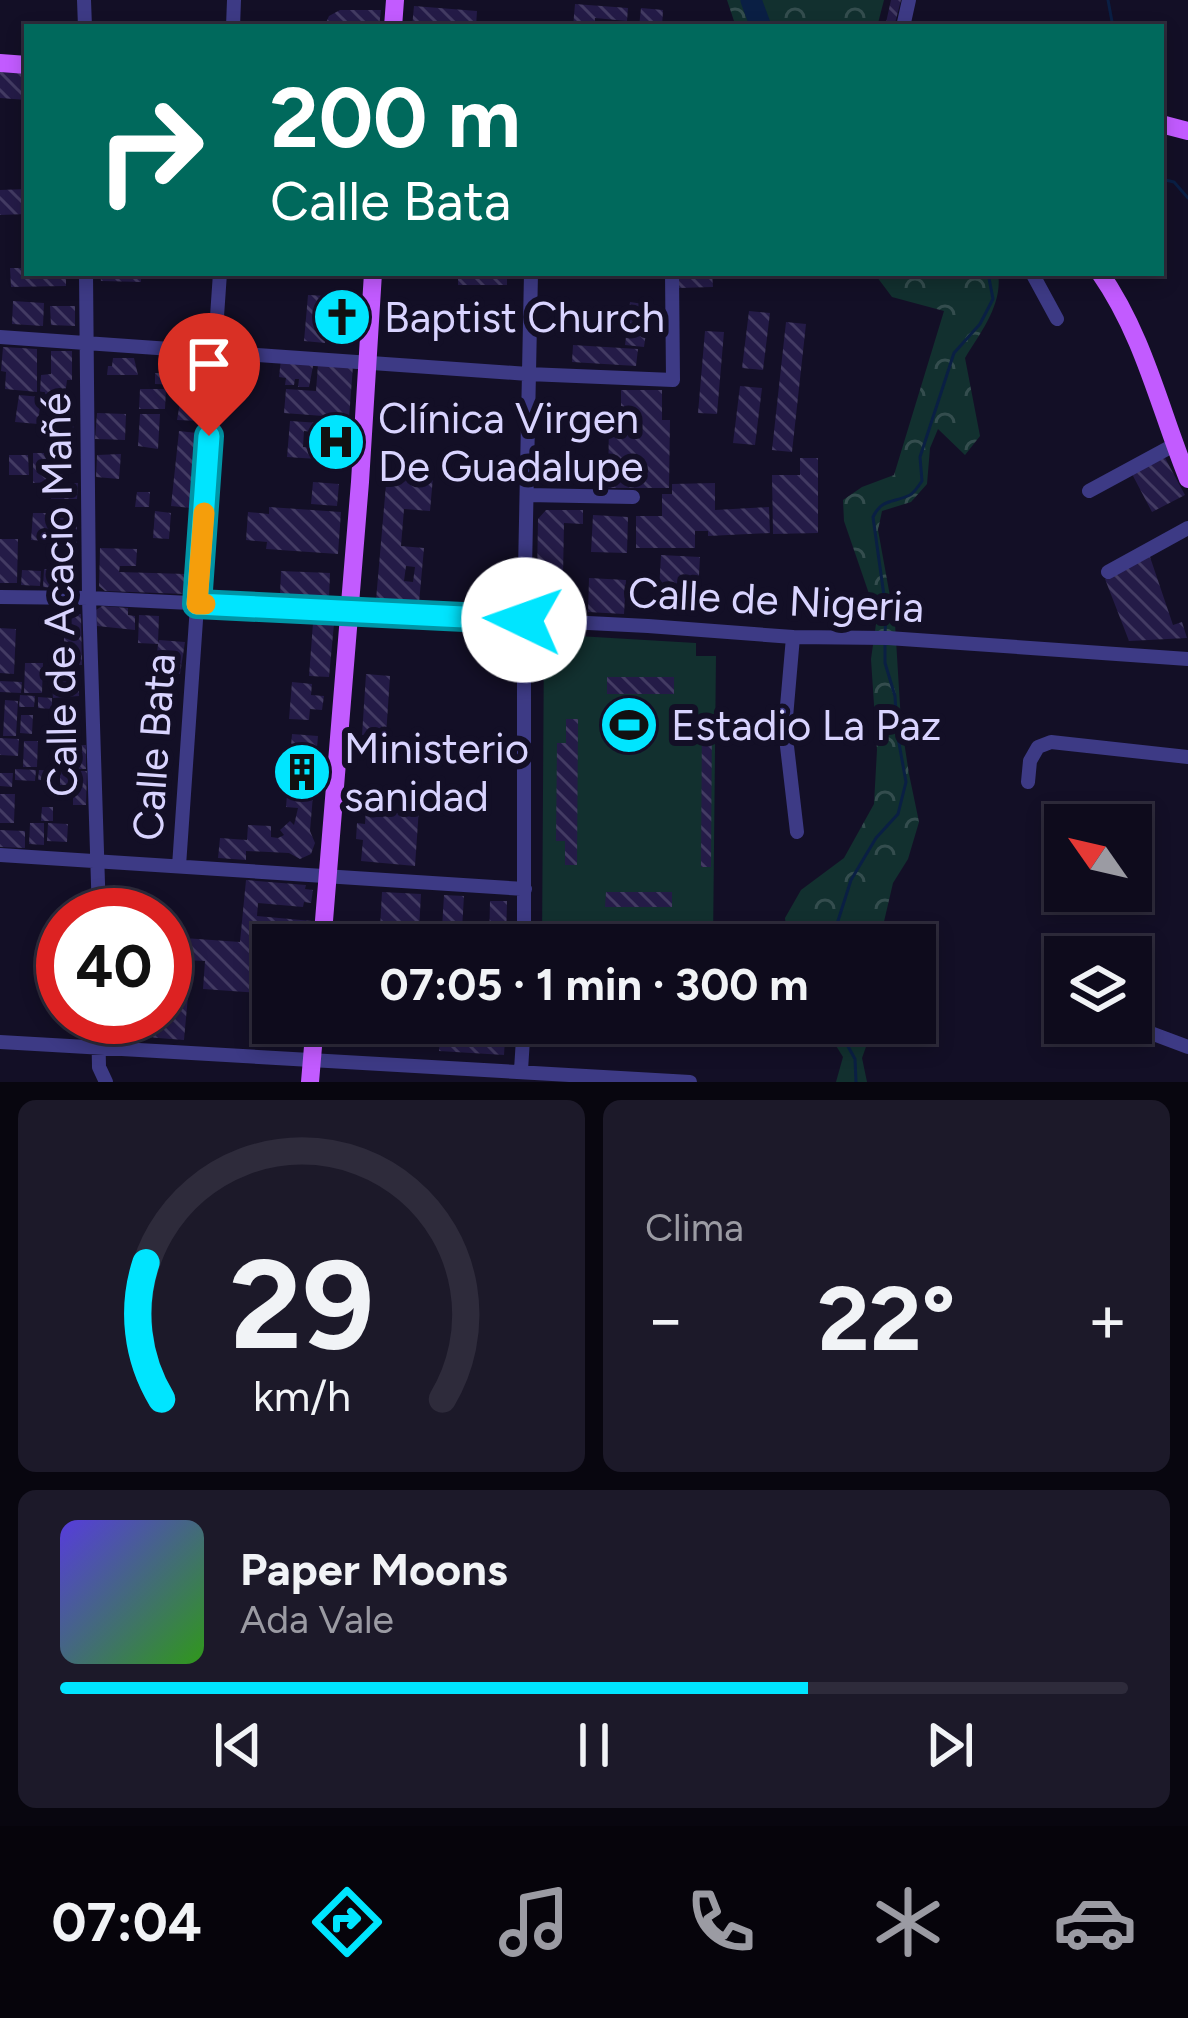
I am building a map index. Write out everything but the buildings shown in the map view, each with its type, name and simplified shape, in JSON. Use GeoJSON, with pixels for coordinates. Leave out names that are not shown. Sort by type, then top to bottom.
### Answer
{"type":"FeatureCollection","features":[{"type":"Feature","properties":{"kind":"main road"},"geometry":{"type":"LineString","coordinates":[[324,924],[373,276]]}},
{"type":"Feature","properties":{"kind":"main road"},"geometry":{"type":"LineString","coordinates":[[1102,276],[1145,358],[1188,479]]}},
{"type":"Feature","properties":{"kind":"main road"},"geometry":{"type":"LineString","coordinates":[[310,1082],[313,1044]]}},
{"type":"Feature","properties":{"kind":"street","name":"Calle de Acacio Mañé"},"geometry":{"type":"LineString","coordinates":[[86,276],[98,888]]}},
{"type":"Feature","properties":{"kind":"street","name":"Calle Bata"},"geometry":{"type":"LineString","coordinates":[[179,866],[220,276]]}},
{"type":"Feature","properties":{"kind":"street"},"geometry":{"type":"LineString","coordinates":[[524,924],[531,276]]}},
{"type":"Feature","properties":{"kind":"street"},"geometry":{"type":"LineString","coordinates":[[0,337],[673,380],[673,276]]}},
{"type":"Feature","properties":{"kind":"street"},"geometry":{"type":"LineString","coordinates":[[1034,276],[1057,319]]}},
{"type":"Feature","properties":{"kind":"street"},"geometry":{"type":"LineString","coordinates":[[1090,491],[1174,445]]}},
{"type":"Feature","properties":{"kind":"street"},"geometry":{"type":"LineString","coordinates":[[527,495],[633,497]]}},
{"type":"Feature","properties":{"kind":"street"},"geometry":{"type":"LineString","coordinates":[[1108,572],[1188,527]]}},
{"type":"Feature","properties":{"kind":"street","name":"Calle de Nigeria"},"geometry":{"type":"LineString","coordinates":[[0,597],[889,638],[1188,659]]}},
{"type":"Feature","properties":{"kind":"street"},"geometry":{"type":"LineString","coordinates":[[793,637],[785,729],[797,832]]}},
{"type":"Feature","properties":{"kind":"street"},"geometry":{"type":"LineString","coordinates":[[1028,782],[1037,747],[1051,742],[1188,757]]}},
{"type":"Feature","properties":{"kind":"street"},"geometry":{"type":"LineString","coordinates":[[0,855],[525,889]]}},
{"type":"Feature","properties":{"kind":"street"},"geometry":{"type":"LineString","coordinates":[[1152,1034],[1188,1047]]}},
{"type":"Feature","properties":{"kind":"street"},"geometry":{"type":"LineString","coordinates":[[0,1042],[490,1076],[521,1070],[690,1082]]}},
{"type":"Feature","properties":{"kind":"street"},"geometry":{"type":"LineString","coordinates":[[521,1070],[523,1044]]}},
{"type":"Feature","properties":{"kind":"street"},"geometry":{"type":"LineString","coordinates":[[98,1046],[106,1082]]}},
{"type":"Feature","properties":{"kind":"green space"},"geometry":{"type":"Polygon","coordinates":[[[727,0],[884,0],[878,24],[735,24],[727,0]]]}},
{"type":"Feature","properties":{"kind":"green space"},"geometry":{"type":"Polygon","coordinates":[[[876,276],[998,276],[999,284],[994,307],[965,358],[980,436],[965,455],[938,429],[930,448],[927,484],[911,502],[882,511],[878,530],[895,624],[901,722],[919,822],[908,859],[893,883],[883,924],[786,924],[801,890],[844,858],[874,804],[877,750],[871,659],[877,617],[844,521],[843,500],[894,475],[944,311],[892,297],[876,276]]]}},
{"type":"Feature","properties":{"kind":"green space","name":"Estadio La Paz"},"geometry":{"type":"Polygon","coordinates":[[[544,634],[696,643],[696,656],[716,656],[713,924],[542,924],[544,634]]]}},
{"type":"Feature","properties":{"kind":"green space"},"geometry":{"type":"Polygon","coordinates":[[[835,1044],[867,1044],[862,1058],[867,1082],[836,1082],[843,1057],[835,1044]]]}},
{"type":"Feature","properties":{"kind":"waterway"},"geometry":{"type":"LineString","coordinates":[[751,0],[760,24]]}},
{"type":"Feature","properties":{"kind":"waterway"},"geometry":{"type":"LineString","coordinates":[[1108,0],[1112,24]]}},
{"type":"Feature","properties":{"kind":"waterway"},"geometry":{"type":"LineString","coordinates":[[1164,180],[1174,182],[1188,198]]}},
{"type":"Feature","properties":{"kind":"waterway"},"geometry":{"type":"LineString","coordinates":[[885,635],[873,517],[884,504],[912,494],[922,481],[920,457],[954,353],[980,324],[993,299],[989,276]]}},
{"type":"Feature","properties":{"kind":"waterway"},"geometry":{"type":"LineString","coordinates":[[837,924],[851,880],[876,838],[898,814],[906,782],[885,644]]}},
{"type":"Feature","properties":{"kind":"waterway"},"geometry":{"type":"LineString","coordinates":[[847,1044],[855,1059],[856,1082]]}},
{"type":"Feature","properties":{"kind":"slow traffic"},"geometry":{"type":"LineString","coordinates":[[204,513],[197,604],[205,604]]}},
{"type":"Feature","properties":{"kind":"place","name":"Baptist Church"},"geometry":{"type":"Point","coordinates":[342,317]}},
{"type":"Feature","properties":{"kind":"place","name":"Clínica Virgen De Guadalupe"},"geometry":{"type":"Point","coordinates":[336,442]}},
{"type":"Feature","properties":{"kind":"place","name":"Estadio La Paz"},"geometry":{"type":"Point","coordinates":[629,725]}},
{"type":"Feature","properties":{"kind":"place","name":"Ministerio sanidad"},"geometry":{"type":"Point","coordinates":[302,772]}},
{"type":"Feature","properties":{"kind":"route"},"geometry":{"type":"LineString","coordinates":[[209,436],[197,604],[524,620]]}}]}
